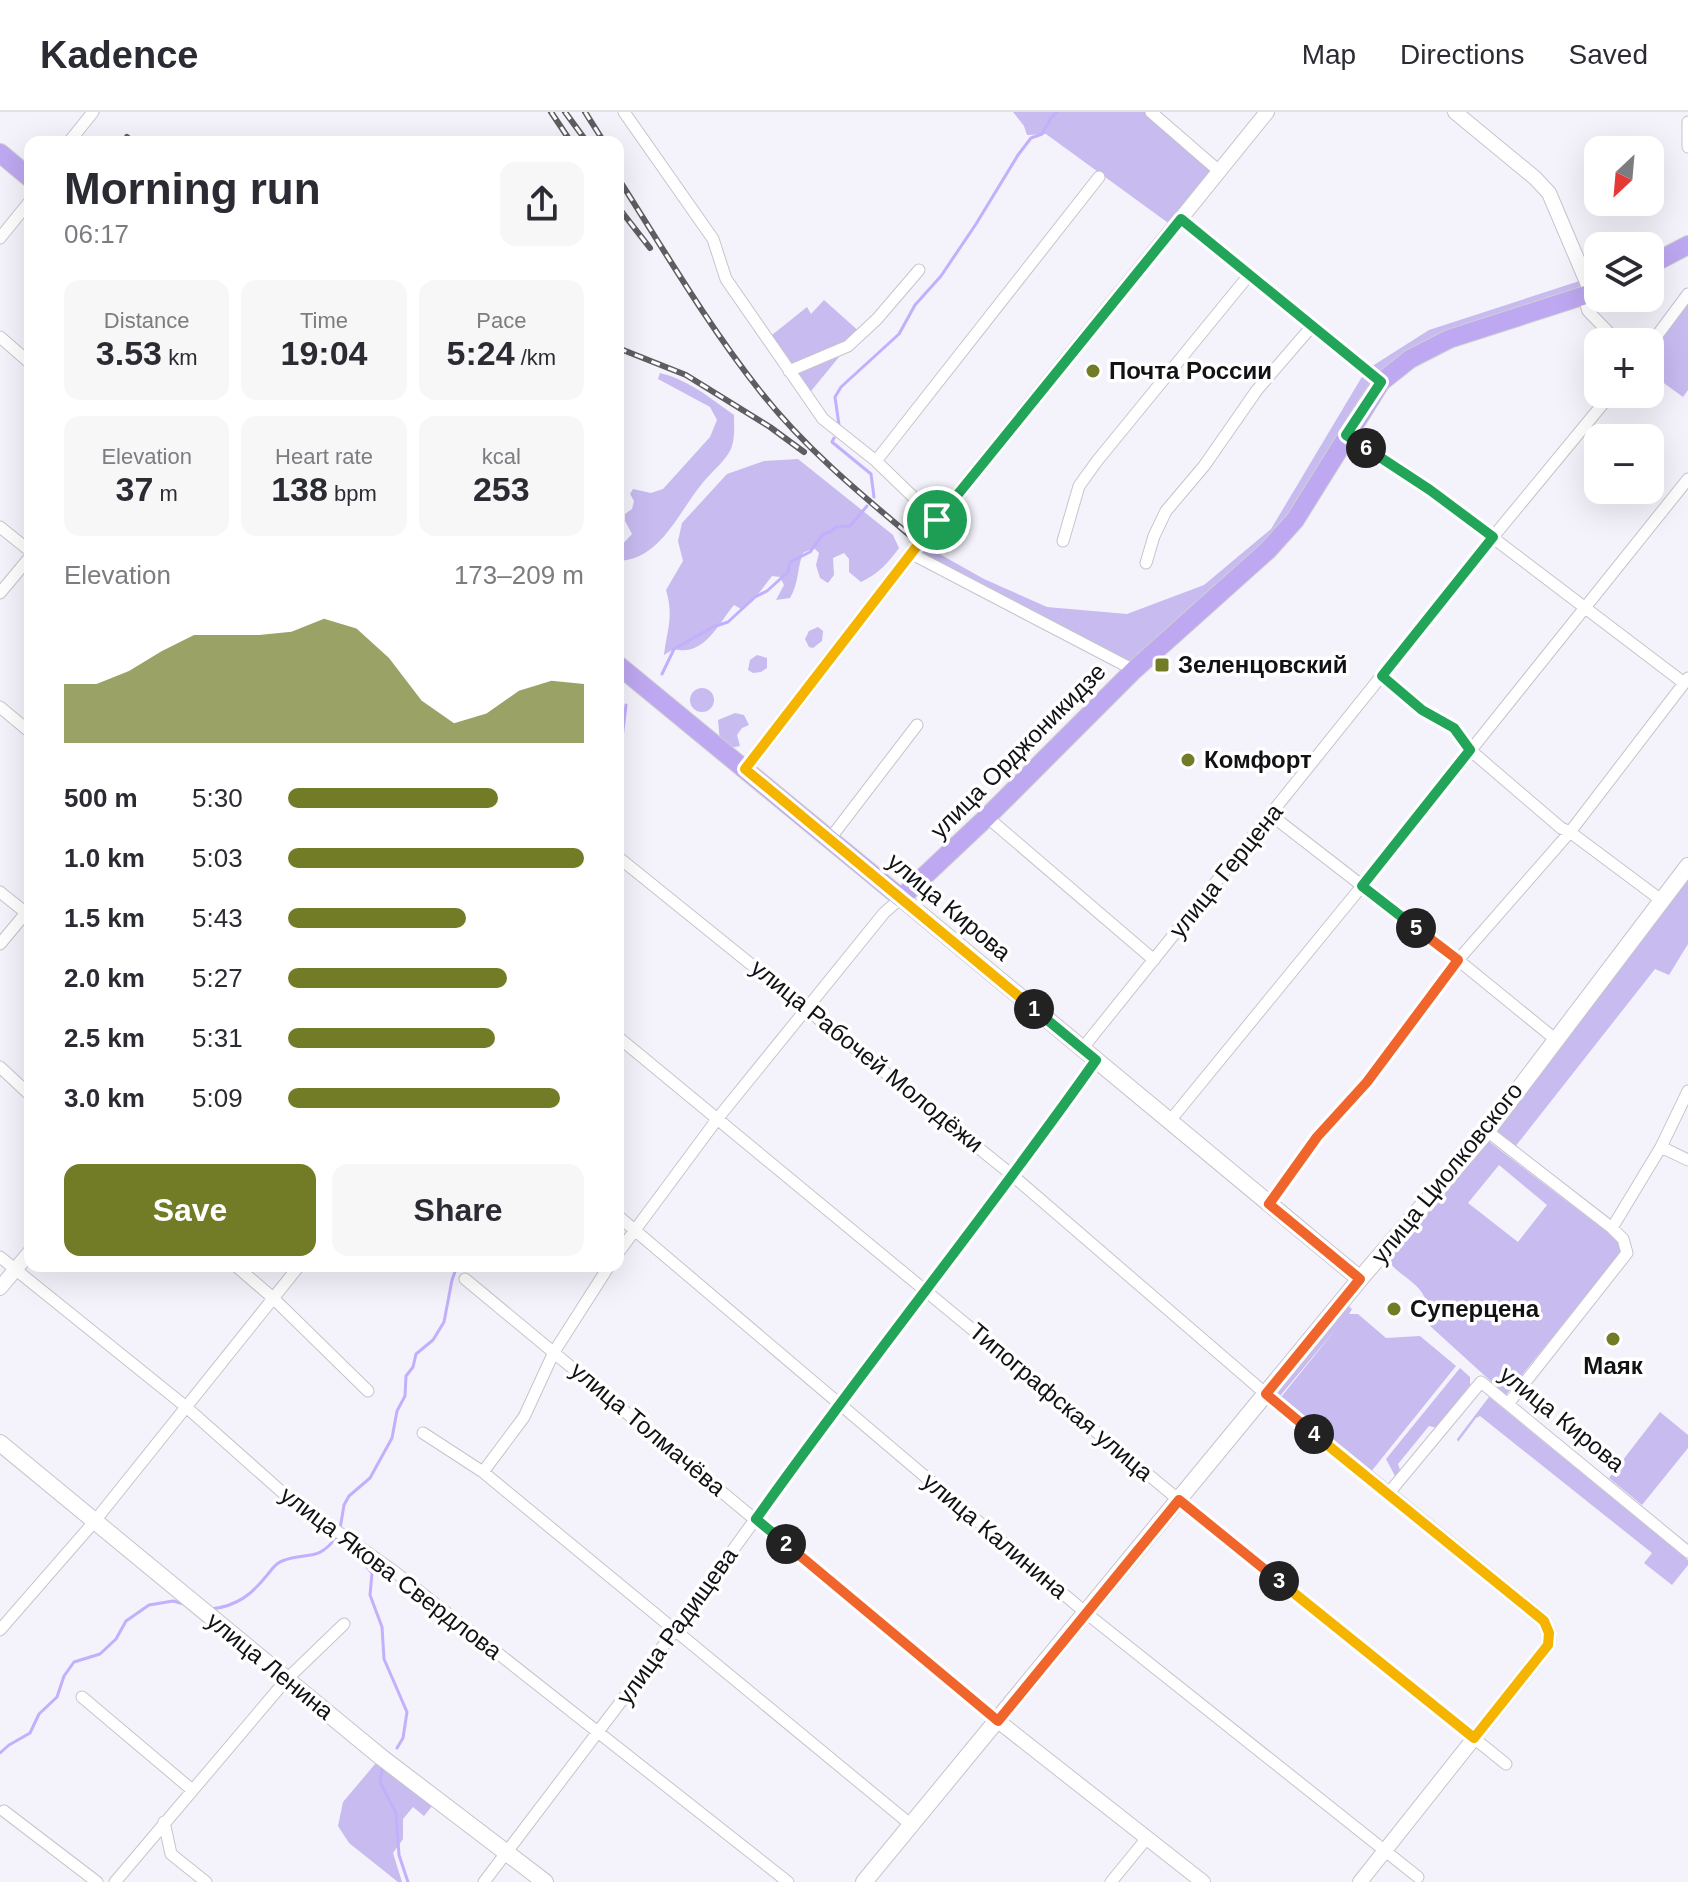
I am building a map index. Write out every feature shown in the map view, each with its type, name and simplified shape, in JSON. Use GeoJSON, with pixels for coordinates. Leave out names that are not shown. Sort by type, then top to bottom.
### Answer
{"type":"FeatureCollection","features":[{"type":"Feature","properties":{"kind":"main road"},"geometry":{"type":"LineString","coordinates":[[0,153],[24,173]]}},
{"type":"Feature","properties":{"kind":"main road"},"geometry":{"type":"LineString","coordinates":[[1664,258],[1688,245]]}},
{"type":"Feature","properties":{"kind":"main road","name":"улица Орджоникидзе"},"geometry":{"type":"LineString","coordinates":[[901,898],[1134,670],[1268,550],[1295,520],[1381,382],[1410,359],[1449,339],[1584,297]]}},
{"type":"Feature","properties":{"kind":"main road","name":"улица Кирова"},"geometry":{"type":"LineString","coordinates":[[624,670],[1360,1279]]}},
{"type":"Feature","properties":{"kind":"main road","name":"улица Циолковского"},"geometry":{"type":"LineString","coordinates":[[864,1882],[1360,1279],[1487,1131],[1688,866]]}},
{"type":"Feature","properties":{"kind":"main road","name":"улица Ленина"},"geometry":{"type":"LineString","coordinates":[[0,1443],[381,1757],[545,1882]]}},
{"type":"Feature","properties":{"kind":"street"},"geometry":{"type":"LineString","coordinates":[[74,136],[93,112]]}},
{"type":"Feature","properties":{"kind":"street"},"geometry":{"type":"LineString","coordinates":[[624,112],[713,239],[726,279],[823,419],[876,461],[937,520]]}},
{"type":"Feature","properties":{"kind":"street"},"geometry":{"type":"LineString","coordinates":[[1151,112],[1219,171]]}},
{"type":"Feature","properties":{"kind":"street"},"geometry":{"type":"LineString","coordinates":[[745,769],[937,520],[1267,112]]}},
{"type":"Feature","properties":{"kind":"street"},"geometry":{"type":"LineString","coordinates":[[1455,112],[1549,193],[1584,278]]}},
{"type":"Feature","properties":{"kind":"street"},"geometry":{"type":"LineString","coordinates":[[1688,122],[1688,147]]}},
{"type":"Feature","properties":{"kind":"street"},"geometry":{"type":"LineString","coordinates":[[876,461],[1099,177]]}},
{"type":"Feature","properties":{"kind":"street"},"geometry":{"type":"LineString","coordinates":[[0,238],[24,208]]}},
{"type":"Feature","properties":{"kind":"street"},"geometry":{"type":"LineString","coordinates":[[1181,219],[1381,382]]}},
{"type":"Feature","properties":{"kind":"street"},"geometry":{"type":"LineString","coordinates":[[789,371],[848,346],[877,319],[919,270]]}},
{"type":"Feature","properties":{"kind":"street"},"geometry":{"type":"LineString","coordinates":[[1063,541],[1079,486],[1088,473],[1249,275]]}},
{"type":"Feature","properties":{"kind":"street"},"geometry":{"type":"LineString","coordinates":[[1663,328],[1688,294]]}},
{"type":"Feature","properties":{"kind":"street"},"geometry":{"type":"LineString","coordinates":[[1589,312],[1604,328]]}},
{"type":"Feature","properties":{"kind":"street"},"geometry":{"type":"LineString","coordinates":[[1146,563],[1166,511],[1204,466],[1257,390],[1312,326]]}},
{"type":"Feature","properties":{"kind":"street"},"geometry":{"type":"LineString","coordinates":[[0,337],[24,358]]}},
{"type":"Feature","properties":{"kind":"street","name":"улица Герцена"},"geometry":{"type":"LineString","coordinates":[[1082,1049],[1599,408]]}},
{"type":"Feature","properties":{"kind":"street"},"geometry":{"type":"LineString","coordinates":[[1269,1204],[1317,1137],[1367,1082],[1458,960],[1570,832],[1686,680],[1584,608],[1430,490],[1346,435]]}},
{"type":"Feature","properties":{"kind":"street"},"geometry":{"type":"LineString","coordinates":[[1169,1122],[1688,479]]}},
{"type":"Feature","properties":{"kind":"street"},"geometry":{"type":"LineString","coordinates":[[0,527],[24,549]]}},
{"type":"Feature","properties":{"kind":"street","name":"улица Орджоникидзе"},"geometry":{"type":"LineString","coordinates":[[912,554],[1134,670]]}},
{"type":"Feature","properties":{"kind":"street"},"geometry":{"type":"LineString","coordinates":[[0,593],[24,562]]}},
{"type":"Feature","properties":{"kind":"street"},"geometry":{"type":"LineString","coordinates":[[1382,676],[1422,710],[1454,728],[1470,750],[1561,828],[1661,900]]}},
{"type":"Feature","properties":{"kind":"street"},"geometry":{"type":"LineString","coordinates":[[0,707],[24,727]]}},
{"type":"Feature","properties":{"kind":"street"},"geometry":{"type":"LineString","coordinates":[[829,840],[917,725]]}},
{"type":"Feature","properties":{"kind":"street"},"geometry":{"type":"LineString","coordinates":[[1271,815],[1555,1039]]}},
{"type":"Feature","properties":{"kind":"street"},"geometry":{"type":"LineString","coordinates":[[987,817],[1154,960]]}},
{"type":"Feature","properties":{"kind":"street","name":"улица Рабочей Молодёжи"},"geometry":{"type":"LineString","coordinates":[[624,862],[1012,1175],[1266,1394],[1544,1621],[1549,1633],[1548,1645],[1474,1738]]}},
{"type":"Feature","properties":{"kind":"street"},"geometry":{"type":"LineString","coordinates":[[0,892],[24,909]]}},
{"type":"Feature","properties":{"kind":"street"},"geometry":{"type":"LineString","coordinates":[[624,1244],[718,1118],[884,913],[901,898]]}},
{"type":"Feature","properties":{"kind":"street"},"geometry":{"type":"LineString","coordinates":[[0,944],[24,918]]}},
{"type":"Feature","properties":{"kind":"street","name":"Типографская улица"},"geometry":{"type":"LineString","coordinates":[[624,1042],[1179,1500],[1506,1764]]}},
{"type":"Feature","properties":{"kind":"street","name":"улица Радищева"},"geometry":{"type":"LineString","coordinates":[[484,1882],[676,1629],[839,1403],[1096,1060]]}},
{"type":"Feature","properties":{"kind":"street"},"geometry":{"type":"LineString","coordinates":[[0,1067],[24,1089]]}},
{"type":"Feature","properties":{"kind":"street"},"geometry":{"type":"LineString","coordinates":[[1612,1228],[1661,1147],[1688,1091]]}},
{"type":"Feature","properties":{"kind":"street"},"geometry":{"type":"LineString","coordinates":[[1487,1131],[1612,1228],[1623,1239],[1627,1253],[1508,1404]]}},
{"type":"Feature","properties":{"kind":"street"},"geometry":{"type":"LineString","coordinates":[[1661,1147],[1688,1160]]}},
{"type":"Feature","properties":{"kind":"street","name":"улица Калинина"},"geometry":{"type":"LineString","coordinates":[[624,1220],[1086,1613],[1418,1877]]}},
{"type":"Feature","properties":{"kind":"street","name":"улица Якова Свердлова"},"geometry":{"type":"LineString","coordinates":[[0,1257],[185,1406],[283,1493],[395,1572],[788,1882]]}},
{"type":"Feature","properties":{"kind":"street"},"geometry":{"type":"LineString","coordinates":[[0,1288],[24,1259]]}},
{"type":"Feature","properties":{"kind":"street"},"geometry":{"type":"LineString","coordinates":[[243,1272],[368,1391]]}},
{"type":"Feature","properties":{"kind":"street"},"geometry":{"type":"LineString","coordinates":[[0,1630],[94,1522],[294,1272]]}},
{"type":"Feature","properties":{"kind":"street"},"geometry":{"type":"LineString","coordinates":[[483,1472],[524,1417],[554,1352],[605,1272]]}},
{"type":"Feature","properties":{"kind":"street","name":"улица Толмачёва"},"geometry":{"type":"LineString","coordinates":[[465,1279],[998,1721],[1203,1882]]}},
{"type":"Feature","properties":{"kind":"street","name":"улица Кирова"},"geometry":{"type":"LineString","coordinates":[[1388,1494],[1481,1382],[1688,1552]]}},
{"type":"Feature","properties":{"kind":"street"},"geometry":{"type":"LineString","coordinates":[[423,1433],[483,1472],[910,1824]]}},
{"type":"Feature","properties":{"kind":"street"},"geometry":{"type":"LineString","coordinates":[[115,1882],[286,1680],[344,1624]]}},
{"type":"Feature","properties":{"kind":"street"},"geometry":{"type":"LineString","coordinates":[[82,1697],[191,1789]]}},
{"type":"Feature","properties":{"kind":"street"},"geometry":{"type":"LineString","coordinates":[[1360,1882],[1474,1738]]}},
{"type":"Feature","properties":{"kind":"street"},"geometry":{"type":"LineString","coordinates":[[4,1811],[97,1882]]}},
{"type":"Feature","properties":{"kind":"street"},"geometry":{"type":"LineString","coordinates":[[164,1822],[171,1854],[206,1882]]}},
{"type":"Feature","properties":{"kind":"street"},"geometry":{"type":"LineString","coordinates":[[1111,1882],[1147,1838]]}},
{"type":"Feature","properties":{"kind":"shaded area"},"geometry":{"type":"Polygon","coordinates":[[[1013,112],[1147,112],[1216,169],[1171,225],[1046,134],[1027,135],[1013,112]]]}},
{"type":"Feature","properties":{"kind":"shaded area"},"geometry":{"type":"Polygon","coordinates":[[[1584,280],[1584,296],[1507,321],[1381,382],[1309,498],[1134,670],[912,554],[920,543],[984,579],[1047,607],[1127,614],[1204,585],[1271,529],[1366,370],[1429,330],[1584,280]]]}},
{"type":"Feature","properties":{"kind":"shaded area"},"geometry":{"type":"Polygon","coordinates":[[[1688,294],[1688,390],[1683,397],[1664,383],[1663,328],[1688,294]]]}},
{"type":"Feature","properties":{"kind":"shaded area"},"geometry":{"type":"Polygon","coordinates":[[[824,300],[862,334],[848,346],[807,396],[767,339],[807,307],[811,314],[824,300]]]}},
{"type":"Feature","properties":{"kind":"shaded area"},"geometry":{"type":"Polygon","coordinates":[[[660,373],[690,385],[734,415],[733,442],[727,456],[657,544],[633,559],[624,560],[624,543],[632,534],[625,514],[632,509],[634,501],[630,494],[633,489],[651,493],[663,489],[710,437],[717,420],[710,407],[658,379],[660,373]]]}},
{"type":"Feature","properties":{"kind":"shaded area"},"geometry":{"type":"Polygon","coordinates":[[[798,459],[893,535],[899,548],[882,568],[861,582],[849,572],[849,559],[844,553],[833,558],[834,575],[828,583],[820,578],[816,565],[819,553],[814,548],[803,553],[790,598],[776,600],[784,585],[780,577],[772,576],[752,602],[741,609],[734,605],[702,644],[685,650],[674,649],[664,655],[670,616],[666,590],[683,561],[678,541],[682,523],[727,474],[764,461],[798,459]]]}},
{"type":"Feature","properties":{"kind":"shaded area"},"geometry":{"type":"Polygon","coordinates":[[[818,627],[823,631],[822,641],[813,648],[809,647],[805,639],[809,631],[818,627]]]}},
{"type":"Feature","properties":{"kind":"shaded area"},"geometry":{"type":"Polygon","coordinates":[[[757,655],[767,658],[767,668],[753,673],[748,670],[750,660],[757,655]]]}},
{"type":"Feature","properties":{"kind":"shaded area"},"geometry":{"type":"Polygon","coordinates":[[[702,688],[711,691],[714,700],[711,709],[702,712],[693,709],[690,700],[693,691],[702,688]]]}},
{"type":"Feature","properties":{"kind":"shaded area"},"geometry":{"type":"Polygon","coordinates":[[[735,713],[744,715],[749,725],[737,735],[740,746],[730,748],[720,742],[718,720],[735,713]]]}},
{"type":"Feature","properties":{"kind":"shaded area"},"geometry":{"type":"Polygon","coordinates":[[[1688,866],[1688,944],[1669,975],[1655,969],[1511,1152],[1487,1131],[1688,866]]]}},
{"type":"Feature","properties":{"kind":"shaded area"},"geometry":{"type":"Polygon","coordinates":[[[1487,1140],[1620,1242],[1621,1252],[1506,1395],[1429,1325],[1426,1301],[1421,1292],[1387,1258],[1487,1140]],[[1499,1165],[1468,1203],[1518,1242],[1547,1205],[1499,1165]]]}},
{"type":"Feature","properties":{"kind":"shaded area"},"geometry":{"type":"Polygon","coordinates":[[[1342,1301],[1352,1309],[1349,1314],[1358,1314],[1386,1338],[1420,1336],[1456,1366],[1370,1473],[1281,1397],[1340,1324],[1275,1402],[1266,1394],[1342,1301]]]}},
{"type":"Feature","properties":{"kind":"shaded area"},"geometry":{"type":"Polygon","coordinates":[[[1460,1368],[1470,1377],[1470,1385],[1437,1428],[1429,1426],[1398,1464],[1400,1470],[1396,1478],[1386,1459],[1460,1368]]]}},
{"type":"Feature","properties":{"kind":"shaded area"},"geometry":{"type":"Polygon","coordinates":[[[1489,1397],[1688,1560],[1688,1565],[1672,1585],[1644,1563],[1652,1553],[1480,1416],[1458,1442],[1457,1439],[1489,1397]]]}},
{"type":"Feature","properties":{"kind":"shaded area"},"geometry":{"type":"Polygon","coordinates":[[[1660,1412],[1688,1435],[1688,1448],[1642,1505],[1609,1478],[1660,1412]]]}},
{"type":"Feature","properties":{"kind":"shaded area"},"geometry":{"type":"Polygon","coordinates":[[[381,1757],[437,1800],[424,1816],[413,1807],[403,1819],[403,1839],[393,1853],[402,1882],[349,1843],[338,1826],[343,1802],[381,1757]]]}},
{"type":"Feature","properties":{"kind":"waterway"},"geometry":{"type":"LineString","coordinates":[[839,425],[835,397],[841,387],[899,334],[915,305],[941,276],[976,224],[1018,155],[1031,138],[1042,134],[1057,112]]}},
{"type":"Feature","properties":{"kind":"waterway"},"geometry":{"type":"LineString","coordinates":[[834,438],[832,442],[871,474],[874,497]]}},
{"type":"Feature","properties":{"kind":"waterway"},"geometry":{"type":"LineString","coordinates":[[662,674],[674,649],[728,622],[788,572],[790,562],[810,552],[823,534],[836,527],[850,526],[867,506]]}},
{"type":"Feature","properties":{"kind":"waterway"},"geometry":{"type":"LineString","coordinates":[[624,722],[626,705]]}},
{"type":"Feature","properties":{"kind":"waterway"},"geometry":{"type":"LineString","coordinates":[[340,1529],[344,1505],[349,1496],[370,1478],[392,1438],[397,1411],[405,1396],[406,1376],[413,1367],[416,1354],[433,1340],[444,1322],[455,1272]]}},
{"type":"Feature","properties":{"kind":"waterway"},"geometry":{"type":"LineString","coordinates":[[211,1609],[244,1598],[278,1563],[318,1553],[337,1536]]}},
{"type":"Feature","properties":{"kind":"waterway"},"geometry":{"type":"LineString","coordinates":[[349,1546],[372,1573],[370,1595],[382,1627],[384,1659],[407,1712],[403,1738],[397,1748]]}},
{"type":"Feature","properties":{"kind":"waterway"},"geometry":{"type":"LineString","coordinates":[[0,1753],[30,1733],[39,1714],[57,1697],[64,1676],[74,1662],[100,1654],[116,1639],[126,1621],[149,1605],[173,1601],[184,1604]]}},
{"type":"Feature","properties":{"kind":"waterway"},"geometry":{"type":"LineString","coordinates":[[383,1764],[380,1782],[396,1813],[399,1855],[408,1882]]}},
{"type":"Feature","properties":{"kind":"railway"},"geometry":{"type":"LineString","coordinates":[[551,112],[567,136]]}},
{"type":"Feature","properties":{"kind":"railway"},"geometry":{"type":"LineString","coordinates":[[565,112],[583,136]]}},
{"type":"Feature","properties":{"kind":"railway"},"geometry":{"type":"LineString","coordinates":[[585,112],[600,136]]}},
{"type":"Feature","properties":{"kind":"railway"},"geometry":{"type":"LineString","coordinates":[[624,187],[704,313],[777,412],[813,450],[913,538]]}},
{"type":"Feature","properties":{"kind":"railway"},"geometry":{"type":"LineString","coordinates":[[624,215],[650,248]]}},
{"type":"Feature","properties":{"kind":"railway"},"geometry":{"type":"LineString","coordinates":[[624,350],[686,375],[804,452]]}},
{"type":"Feature","properties":{"kind":"place","name":"Почта России"},"geometry":{"type":"Point","coordinates":[1093,371]}},
{"type":"Feature","properties":{"kind":"place","name":"Зеленцовский"},"geometry":{"type":"Point","coordinates":[1162,665]}},
{"type":"Feature","properties":{"kind":"place","name":"Комфорт"},"geometry":{"type":"Point","coordinates":[1188,760]}},
{"type":"Feature","properties":{"kind":"place","name":"Суперцена"},"geometry":{"type":"Point","coordinates":[1394,1309]}},
{"type":"Feature","properties":{"kind":"place","name":"Маяк"},"geometry":{"type":"Point","coordinates":[1613,1339]}},
{"type":"Feature","properties":{"kind":"route"},"geometry":{"type":"LineString","coordinates":[[1181,219],[1381,382],[1346,435],[1430,490],[1493,537],[1382,676],[1422,710],[1454,728],[1470,750],[1362,886],[1458,960],[1367,1082],[1317,1137],[1269,1204],[1360,1279],[1266,1394],[1544,1621],[1549,1633],[1548,1645],[1474,1738],[1179,1500],[998,1721],[756,1519],[1096,1060],[745,769],[937,520],[1181,219]]}}]}
